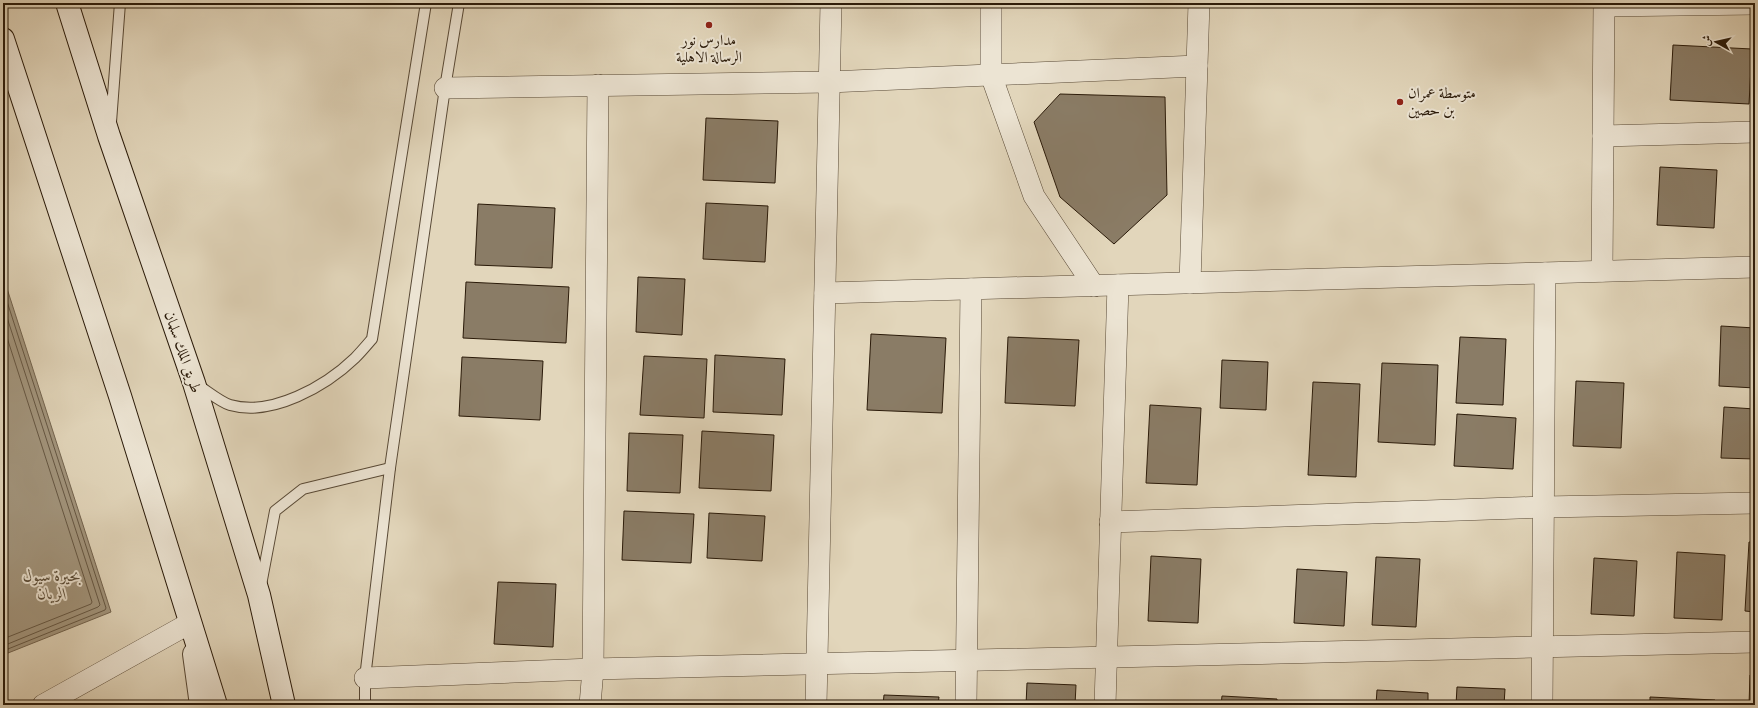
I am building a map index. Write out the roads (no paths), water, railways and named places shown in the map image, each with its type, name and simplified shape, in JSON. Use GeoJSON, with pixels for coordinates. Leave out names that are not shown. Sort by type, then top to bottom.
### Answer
{"type":"FeatureCollection","features":[{"type":"Feature","properties":{"kind":"main road","name":"طريق الملك سلمان"},"geometry":{"type":"LineString","coordinates":[[67,3],[109,136],[194,383],[259,595],[284,705]]}},
{"type":"Feature","properties":{"kind":"main road"},"geometry":{"type":"LineString","coordinates":[[3,39],[120,396],[216,705]]}},
{"type":"Feature","properties":{"kind":"main road"},"geometry":{"type":"LineString","coordinates":[[190,623],[201,705]]}},
{"type":"Feature","properties":{"kind":"street"},"geometry":{"type":"LineString","coordinates":[[816,705],[831,3]]}},
{"type":"Feature","properties":{"kind":"street"},"geometry":{"type":"LineString","coordinates":[[991,3],[991,75],[1034,196],[1094,286]]}},
{"type":"Feature","properties":{"kind":"street"},"geometry":{"type":"LineString","coordinates":[[1190,283],[1199,3]]}},
{"type":"Feature","properties":{"kind":"street"},"geometry":{"type":"LineString","coordinates":[[1602,271],[1604,4],[1755,4]]}},
{"type":"Feature","properties":{"kind":"street"},"geometry":{"type":"LineString","coordinates":[[445,88],[829,82],[1197,66]]}},
{"type":"Feature","properties":{"kind":"street"},"geometry":{"type":"LineString","coordinates":[[590,705],[593,670],[598,85]]}},
{"type":"Feature","properties":{"kind":"street"},"geometry":{"type":"LineString","coordinates":[[1603,136],[1755,132]]}},
{"type":"Feature","properties":{"kind":"street"},"geometry":{"type":"LineString","coordinates":[[825,293],[1755,267]]}},
{"type":"Feature","properties":{"kind":"street"},"geometry":{"type":"LineString","coordinates":[[1542,705],[1545,273]]}},
{"type":"Feature","properties":{"kind":"street"},"geometry":{"type":"LineString","coordinates":[[1105,705],[1118,285]]}},
{"type":"Feature","properties":{"kind":"street"},"geometry":{"type":"LineString","coordinates":[[966,705],[971,289]]}},
{"type":"Feature","properties":{"kind":"street"},"geometry":{"type":"LineString","coordinates":[[1110,522],[1544,507],[1755,503]]}},
{"type":"Feature","properties":{"kind":"street"},"geometry":{"type":"LineString","coordinates":[[43,705],[190,623]]}},
{"type":"Feature","properties":{"kind":"street"},"geometry":{"type":"LineString","coordinates":[[366,678],[593,670],[967,660],[1755,642]]}},
{"type":"Feature","properties":{"kind":"lane"},"geometry":{"type":"LineString","coordinates":[[109,136],[120,3]]}},
{"type":"Feature","properties":{"kind":"lane"},"geometry":{"type":"LineString","coordinates":[[194,383],[230,404],[260,408],[294,398],[323,384],[355,358],[372,339],[426,3]]}},
{"type":"Feature","properties":{"kind":"lane"},"geometry":{"type":"LineString","coordinates":[[365,705],[366,678],[390,468],[445,88],[459,3]]}},
{"type":"Feature","properties":{"kind":"lane"},"geometry":{"type":"LineString","coordinates":[[259,595],[275,511],[302,489],[390,468]]}},
{"type":"Feature","properties":{"kind":"water","name":"بحيرة سيول الريان"},"geometry":{"type":"Polygon","coordinates":[[[3,276],[111,612],[3,655],[3,276]]]}},
{"type":"Feature","properties":{"kind":"place","name":"مدارس نور الرسالة الاهلية"},"geometry":{"type":"Point","coordinates":[709,25]}},
{"type":"Feature","properties":{"kind":"place","name":"متوسطة عمران بن حصين"},"geometry":{"type":"Point","coordinates":[1400,102]}}]}
